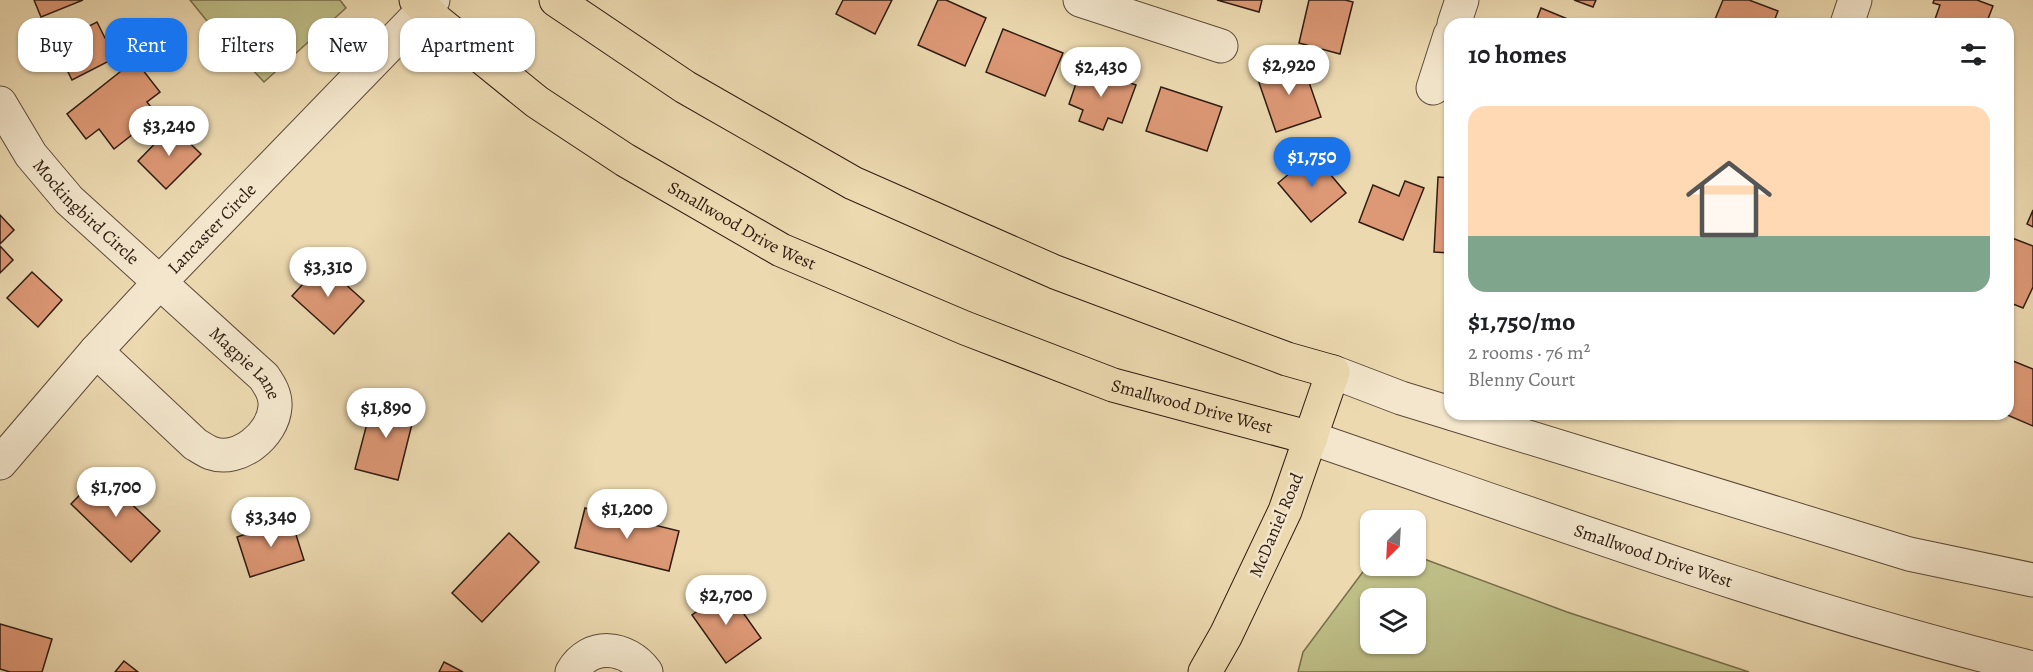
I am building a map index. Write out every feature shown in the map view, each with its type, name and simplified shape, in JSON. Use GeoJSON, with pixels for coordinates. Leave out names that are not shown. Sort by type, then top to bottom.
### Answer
{"type":"FeatureCollection","features":[{"type":"Feature","properties":{"kind":"main road"},"geometry":{"type":"LineString","coordinates":[[556,0],[685,87],[853,183],[1055,272],[1287,358],[1333,372]]}},
{"type":"Feature","properties":{"kind":"main road","name":"Smallwood Drive West"},"geometry":{"type":"LineString","coordinates":[[425,3],[537,102],[626,160],[781,250],[965,328],[1113,385],[1311,438]]}},
{"type":"Feature","properties":{"kind":"main road","name":"McDaniel Road"},"geometry":{"type":"LineString","coordinates":[[1205,672],[1226,635],[1285,511],[1333,372]]}},
{"type":"Feature","properties":{"kind":"street"},"geometry":{"type":"LineString","coordinates":[[1080,0],[1221,46]]}},
{"type":"Feature","properties":{"kind":"street"},"geometry":{"type":"LineString","coordinates":[[1456,18],[1462,0]]}},
{"type":"Feature","properties":{"kind":"street"},"geometry":{"type":"LineString","coordinates":[[1848,18],[1855,0]]}},
{"type":"Feature","properties":{"kind":"street","name":"Lancaster Circle"},"geometry":{"type":"LineString","coordinates":[[0,463],[96,351],[425,3]]}},
{"type":"Feature","properties":{"kind":"street"},"geometry":{"type":"LineString","coordinates":[[1433,88],[1444,54]]}},
{"type":"Feature","properties":{"kind":"street","name":"Mockingbird Circle"},"geometry":{"type":"LineString","coordinates":[[0,103],[25,147],[47,177],[93,223],[160,282]]}},
{"type":"Feature","properties":{"kind":"street","name":"Magpie Lane"},"geometry":{"type":"LineString","coordinates":[[96,351],[195,444],[211,453],[224,455],[242,452],[256,442],[273,417],[275,406],[269,384],[160,282]]}},
{"type":"Feature","properties":{"kind":"street"},"geometry":{"type":"LineString","coordinates":[[1333,372],[1444,411]]}},
{"type":"Feature","properties":{"kind":"street"},"geometry":{"type":"LineString","coordinates":[[1472,420],[1909,554],[2033,580]]}},
{"type":"Feature","properties":{"kind":"street","name":"Smallwood Drive West"},"geometry":{"type":"LineString","coordinates":[[1311,438],[1660,559],[1848,618],[2033,668]]}},
{"type":"Feature","properties":{"kind":"street"},"geometry":{"type":"LineString","coordinates":[[572,672],[586,657],[599,651],[613,650],[627,654],[639,662],[646,672]]}},
{"type":"Feature","properties":{"kind":"green space"},"geometry":{"type":"Polygon","coordinates":[[[190,0],[340,0],[346,8],[335,18],[308,18],[308,42],[296,53],[296,18],[205,18],[190,0]]]}},
{"type":"Feature","properties":{"kind":"green space"},"geometry":{"type":"Polygon","coordinates":[[[255,72],[275,72],[264,82],[255,72]]]}},
{"type":"Feature","properties":{"kind":"green space"},"geometry":{"type":"Polygon","coordinates":[[[1426,560],[1567,612],[1749,672],[1298,672],[1303,652],[1360,576],[1426,576],[1426,560]]]}},
{"type":"Feature","properties":{"kind":"building"},"geometry":{"type":"Polygon","coordinates":[[[34,0],[83,0],[41,17],[34,0]]]}},
{"type":"Feature","properties":{"kind":"building"},"geometry":{"type":"Polygon","coordinates":[[[843,0],[892,0],[875,34],[836,14],[843,0]]]}},
{"type":"Feature","properties":{"kind":"building"},"geometry":{"type":"Polygon","coordinates":[[[938,0],[946,0],[986,18],[965,66],[918,45],[938,0]]]}},
{"type":"Feature","properties":{"kind":"building"},"geometry":{"type":"Polygon","coordinates":[[[1217,0],[1262,0],[1259,12],[1217,0]]]}},
{"type":"Feature","properties":{"kind":"building"},"geometry":{"type":"Polygon","coordinates":[[[1309,0],[1353,2],[1340,54],[1299,43],[1309,0]]]}},
{"type":"Feature","properties":{"kind":"building"},"geometry":{"type":"Polygon","coordinates":[[[1574,0],[1596,0],[1593,7],[1574,0]]]}},
{"type":"Feature","properties":{"kind":"building"},"geometry":{"type":"Polygon","coordinates":[[[1723,0],[1749,0],[1778,11],[1775,18],[1716,18],[1723,0]]]}},
{"type":"Feature","properties":{"kind":"building"},"geometry":{"type":"Polygon","coordinates":[[[1934,0],[1977,0],[1993,6],[1988,18],[1935,18],[1940,5],[1933,3],[1934,0]]]}},
{"type":"Feature","properties":{"kind":"building"},"geometry":{"type":"Polygon","coordinates":[[[1541,8],[1565,18],[1537,18],[1541,8]]]}},
{"type":"Feature","properties":{"kind":"building"},"geometry":{"type":"Polygon","coordinates":[[[97,22],[105,38],[105,63],[93,69],[93,24],[97,22]]]}},
{"type":"Feature","properties":{"kind":"building"},"geometry":{"type":"Polygon","coordinates":[[[1003,29],[1063,53],[1045,96],[986,72],[1003,29]]]}},
{"type":"Feature","properties":{"kind":"building"},"geometry":{"type":"Polygon","coordinates":[[[1301,59],[1321,117],[1276,132],[1256,74],[1301,59]]]}},
{"type":"Feature","properties":{"kind":"building"},"geometry":{"type":"Polygon","coordinates":[[[1082,66],[1136,85],[1122,123],[1108,118],[1103,130],[1079,121],[1083,110],[1069,104],[1082,66]]]}},
{"type":"Feature","properties":{"kind":"building"},"geometry":{"type":"Polygon","coordinates":[[[68,72],[88,72],[72,80],[68,72]]]}},
{"type":"Feature","properties":{"kind":"building"},"geometry":{"type":"Polygon","coordinates":[[[120,72],[144,72],[160,92],[147,102],[157,115],[114,149],[99,129],[86,139],[67,114],[120,72]]]}},
{"type":"Feature","properties":{"kind":"building"},"geometry":{"type":"Polygon","coordinates":[[[1161,87],[1222,107],[1207,151],[1146,131],[1161,87]]]}},
{"type":"Feature","properties":{"kind":"building"},"geometry":{"type":"Polygon","coordinates":[[[172,126],[201,154],[166,189],[138,161],[172,126]]]}},
{"type":"Feature","properties":{"kind":"building"},"geometry":{"type":"Polygon","coordinates":[[[1313,154],[1346,193],[1311,222],[1278,183],[1313,154]]]}},
{"type":"Feature","properties":{"kind":"building"},"geometry":{"type":"Polygon","coordinates":[[[1438,177],[1444,178],[1444,253],[1434,252],[1438,177]]]}},
{"type":"Feature","properties":{"kind":"building"},"geometry":{"type":"Polygon","coordinates":[[[1405,181],[1424,188],[1403,240],[1359,222],[1373,185],[1399,196],[1405,181]]]}},
{"type":"Feature","properties":{"kind":"building"},"geometry":{"type":"Polygon","coordinates":[[[2033,210],[2033,227],[2027,224],[2033,210]]]}},
{"type":"Feature","properties":{"kind":"building"},"geometry":{"type":"Polygon","coordinates":[[[0,215],[14,230],[0,244],[0,215]]]}},
{"type":"Feature","properties":{"kind":"building"},"geometry":{"type":"Polygon","coordinates":[[[2014,239],[2033,246],[2033,287],[2023,308],[2014,304],[2014,239]]]}},
{"type":"Feature","properties":{"kind":"building"},"geometry":{"type":"Polygon","coordinates":[[[0,246],[13,260],[0,273],[0,246]]]}},
{"type":"Feature","properties":{"kind":"building"},"geometry":{"type":"Polygon","coordinates":[[[322,263],[364,301],[334,334],[292,296],[322,263]]]}},
{"type":"Feature","properties":{"kind":"building"},"geometry":{"type":"Polygon","coordinates":[[[32,272],[62,300],[38,327],[7,298],[32,272]]]}},
{"type":"Feature","properties":{"kind":"building"},"geometry":{"type":"Polygon","coordinates":[[[2014,361],[2033,369],[2033,426],[2014,418],[2014,361]]]}},
{"type":"Feature","properties":{"kind":"building"},"geometry":{"type":"Polygon","coordinates":[[[374,397],[416,408],[398,480],[355,469],[374,397]]]}},
{"type":"Feature","properties":{"kind":"building"},"geometry":{"type":"Polygon","coordinates":[[[100,474],[160,531],[131,562],[71,504],[100,474]]]}},
{"type":"Feature","properties":{"kind":"building"},"geometry":{"type":"Polygon","coordinates":[[[585,508],[679,531],[669,571],[575,548],[585,508]]]}},
{"type":"Feature","properties":{"kind":"building"},"geometry":{"type":"Polygon","coordinates":[[[291,519],[304,560],[250,577],[237,537],[291,519]]]}},
{"type":"Feature","properties":{"kind":"building"},"geometry":{"type":"Polygon","coordinates":[[[509,533],[539,562],[482,622],[452,593],[509,533]]]}},
{"type":"Feature","properties":{"kind":"building"},"geometry":{"type":"Polygon","coordinates":[[[727,590],[761,638],[726,663],[692,615],[727,590]]]}},
{"type":"Feature","properties":{"kind":"building"},"geometry":{"type":"Polygon","coordinates":[[[0,624],[52,639],[42,672],[10,672],[0,669],[0,624]]]}},
{"type":"Feature","properties":{"kind":"building"},"geometry":{"type":"Polygon","coordinates":[[[124,661],[138,672],[115,672],[124,661]]]}},
{"type":"Feature","properties":{"kind":"building"},"geometry":{"type":"Polygon","coordinates":[[[444,662],[463,672],[439,672],[444,662]]]}}]}
